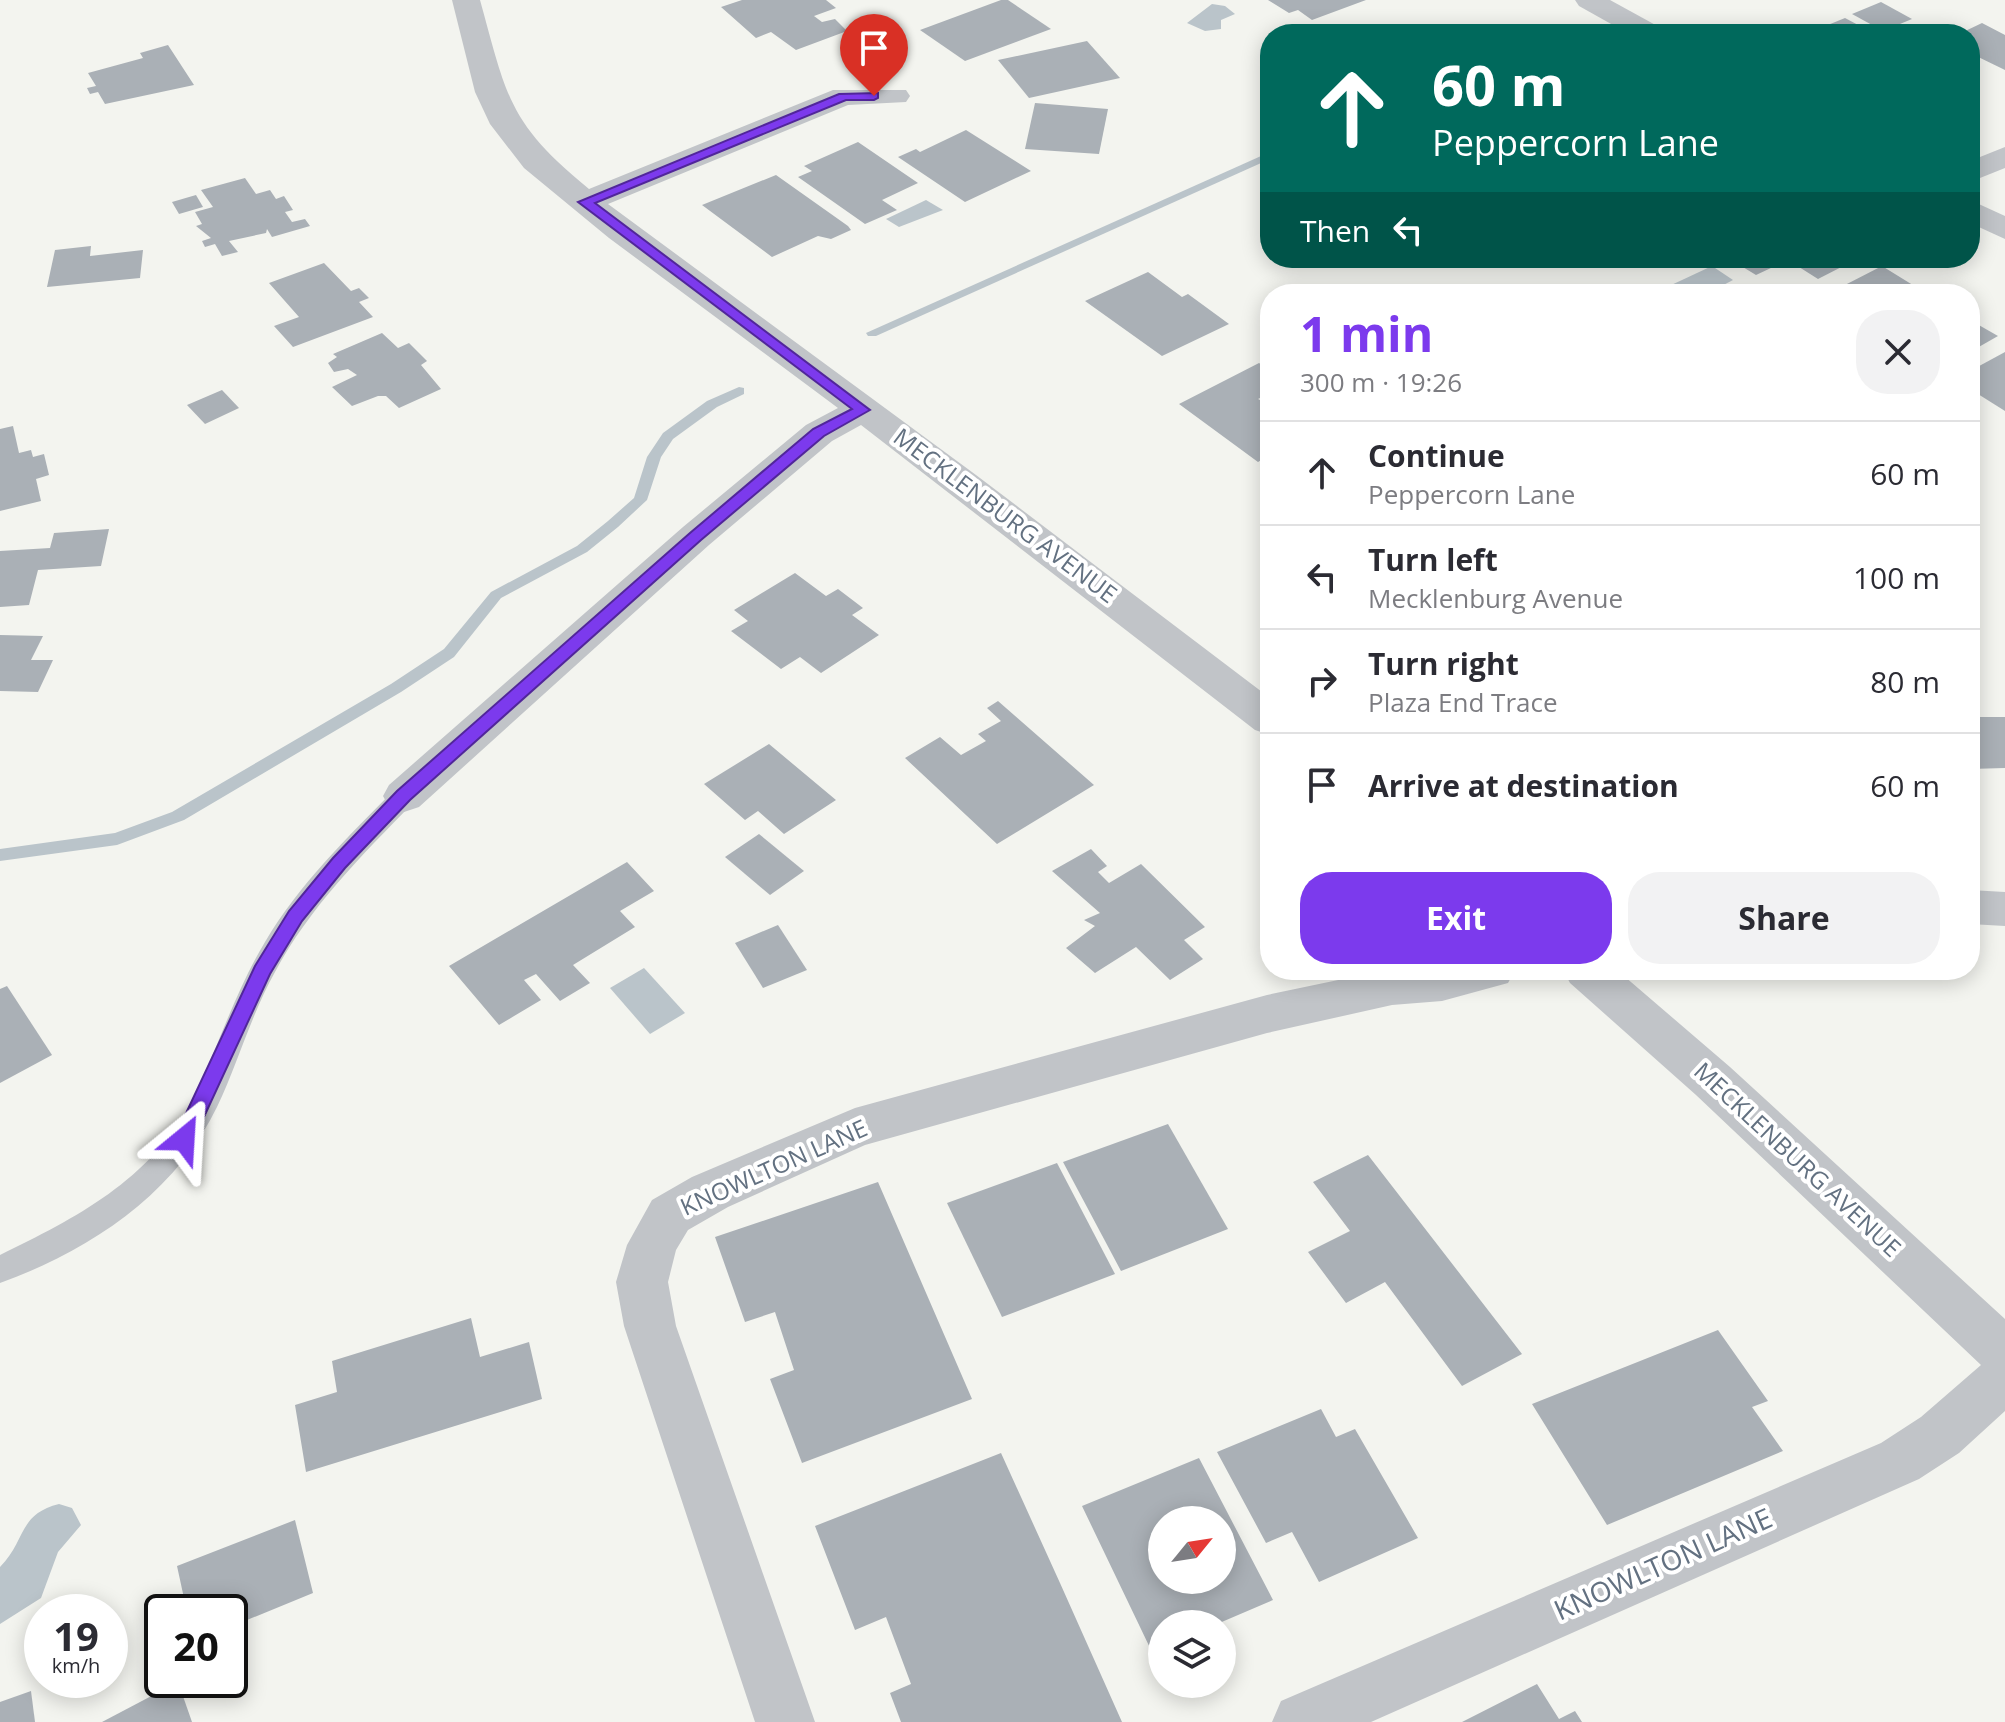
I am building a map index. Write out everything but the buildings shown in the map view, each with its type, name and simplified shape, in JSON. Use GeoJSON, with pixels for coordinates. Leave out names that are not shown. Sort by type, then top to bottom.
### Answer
{"type":"FeatureCollection","features":[{"type":"Feature","properties":{"kind":"street","name":"MECKLENBURG AVENUE"},"geometry":{"type":"LineString","coordinates":[[466,0],[490,92],[505,124],[535,161],[585,202],[1132,611],[1260,712]]}},
{"type":"Feature","properties":{"kind":"street"},"geometry":{"type":"LineString","coordinates":[[1589,0],[1633,24]]}},
{"type":"Feature","properties":{"kind":"street"},"geometry":{"type":"LineString","coordinates":[[585,202],[844,96],[895,96]]}},
{"type":"Feature","properties":{"kind":"street"},"geometry":{"type":"LineString","coordinates":[[1980,168],[2005,156]]}},
{"type":"Feature","properties":{"kind":"street"},"geometry":{"type":"LineString","coordinates":[[1980,215],[2005,229]]}},
{"type":"Feature","properties":{"kind":"street"},"geometry":{"type":"LineString","coordinates":[[404,796],[696,536],[819,433],[863,410]]}},
{"type":"Feature","properties":{"kind":"street"},"geometry":{"type":"LineString","coordinates":[[1980,908],[2005,909]]}},
{"type":"Feature","properties":{"kind":"street","name":"KNOWLTON LANE"},"geometry":{"type":"LineString","coordinates":[[785,1722],[650,1326],[642,1282],[652,1245],[670,1215],[710,1192],[855,1128],[1267,1014],[1392,987],[1454,980]]}},
{"type":"Feature","properties":{"kind":"street","name":"MECKLENBURG AVENUE"},"geometry":{"type":"LineString","coordinates":[[1597,980],[1713,1081],[2005,1353]]}},
{"type":"Feature","properties":{"kind":"street","name":"KNOWLTON LANE"},"geometry":{"type":"LineString","coordinates":[[1302,1722],[1900,1461],[1951,1427],[2005,1377]]}},
{"type":"Feature","properties":{"kind":"lane"},"geometry":{"type":"LineString","coordinates":[[0,1270],[61,1240],[120,1204],[153,1177],[184,1139],[262,971],[295,916],[339,863],[404,796]]}},
{"type":"Feature","properties":{"kind":"shaded area"},"geometry":{"type":"Polygon","coordinates":[[[1212,4],[1225,6],[1235,14],[1221,20],[1221,29],[1205,31],[1187,23],[1212,4]]]}},
{"type":"Feature","properties":{"kind":"shaded area"},"geometry":{"type":"Polygon","coordinates":[[[926,200],[943,210],[899,227],[886,219],[926,200]]]}},
{"type":"Feature","properties":{"kind":"shaded area"},"geometry":{"type":"Polygon","coordinates":[[[1708,268],[1715,268],[1733,280],[1725,284],[1673,284],[1708,268]]]}},
{"type":"Feature","properties":{"kind":"shaded area"},"geometry":{"type":"Polygon","coordinates":[[[644,968],[685,1013],[650,1034],[610,988],[644,968]]]}},
{"type":"Feature","properties":{"kind":"shaded area"},"geometry":{"type":"Polygon","coordinates":[[[59,1504],[72,1508],[81,1525],[58,1552],[42,1594],[24,1594],[24,1609],[0,1624],[0,1567],[29,1521],[59,1504]]]}},
{"type":"Feature","properties":{"kind":"waterway"},"geometry":{"type":"LineString","coordinates":[[872,333],[1260,159]]}},
{"type":"Feature","properties":{"kind":"waterway"},"geometry":{"type":"LineString","coordinates":[[0,855],[117,839],[178,816],[396,688],[449,653],[496,595],[582,549],[613,524],[640,500],[654,457],[668,436],[712,404],[739,391]]}},
{"type":"Feature","properties":{"kind":"route"},"geometry":{"type":"LineString","coordinates":[[184,1139],[262,971],[295,916],[339,863],[404,796],[696,536],[819,433],[863,410],[585,202],[844,96],[874,96]]}}]}
